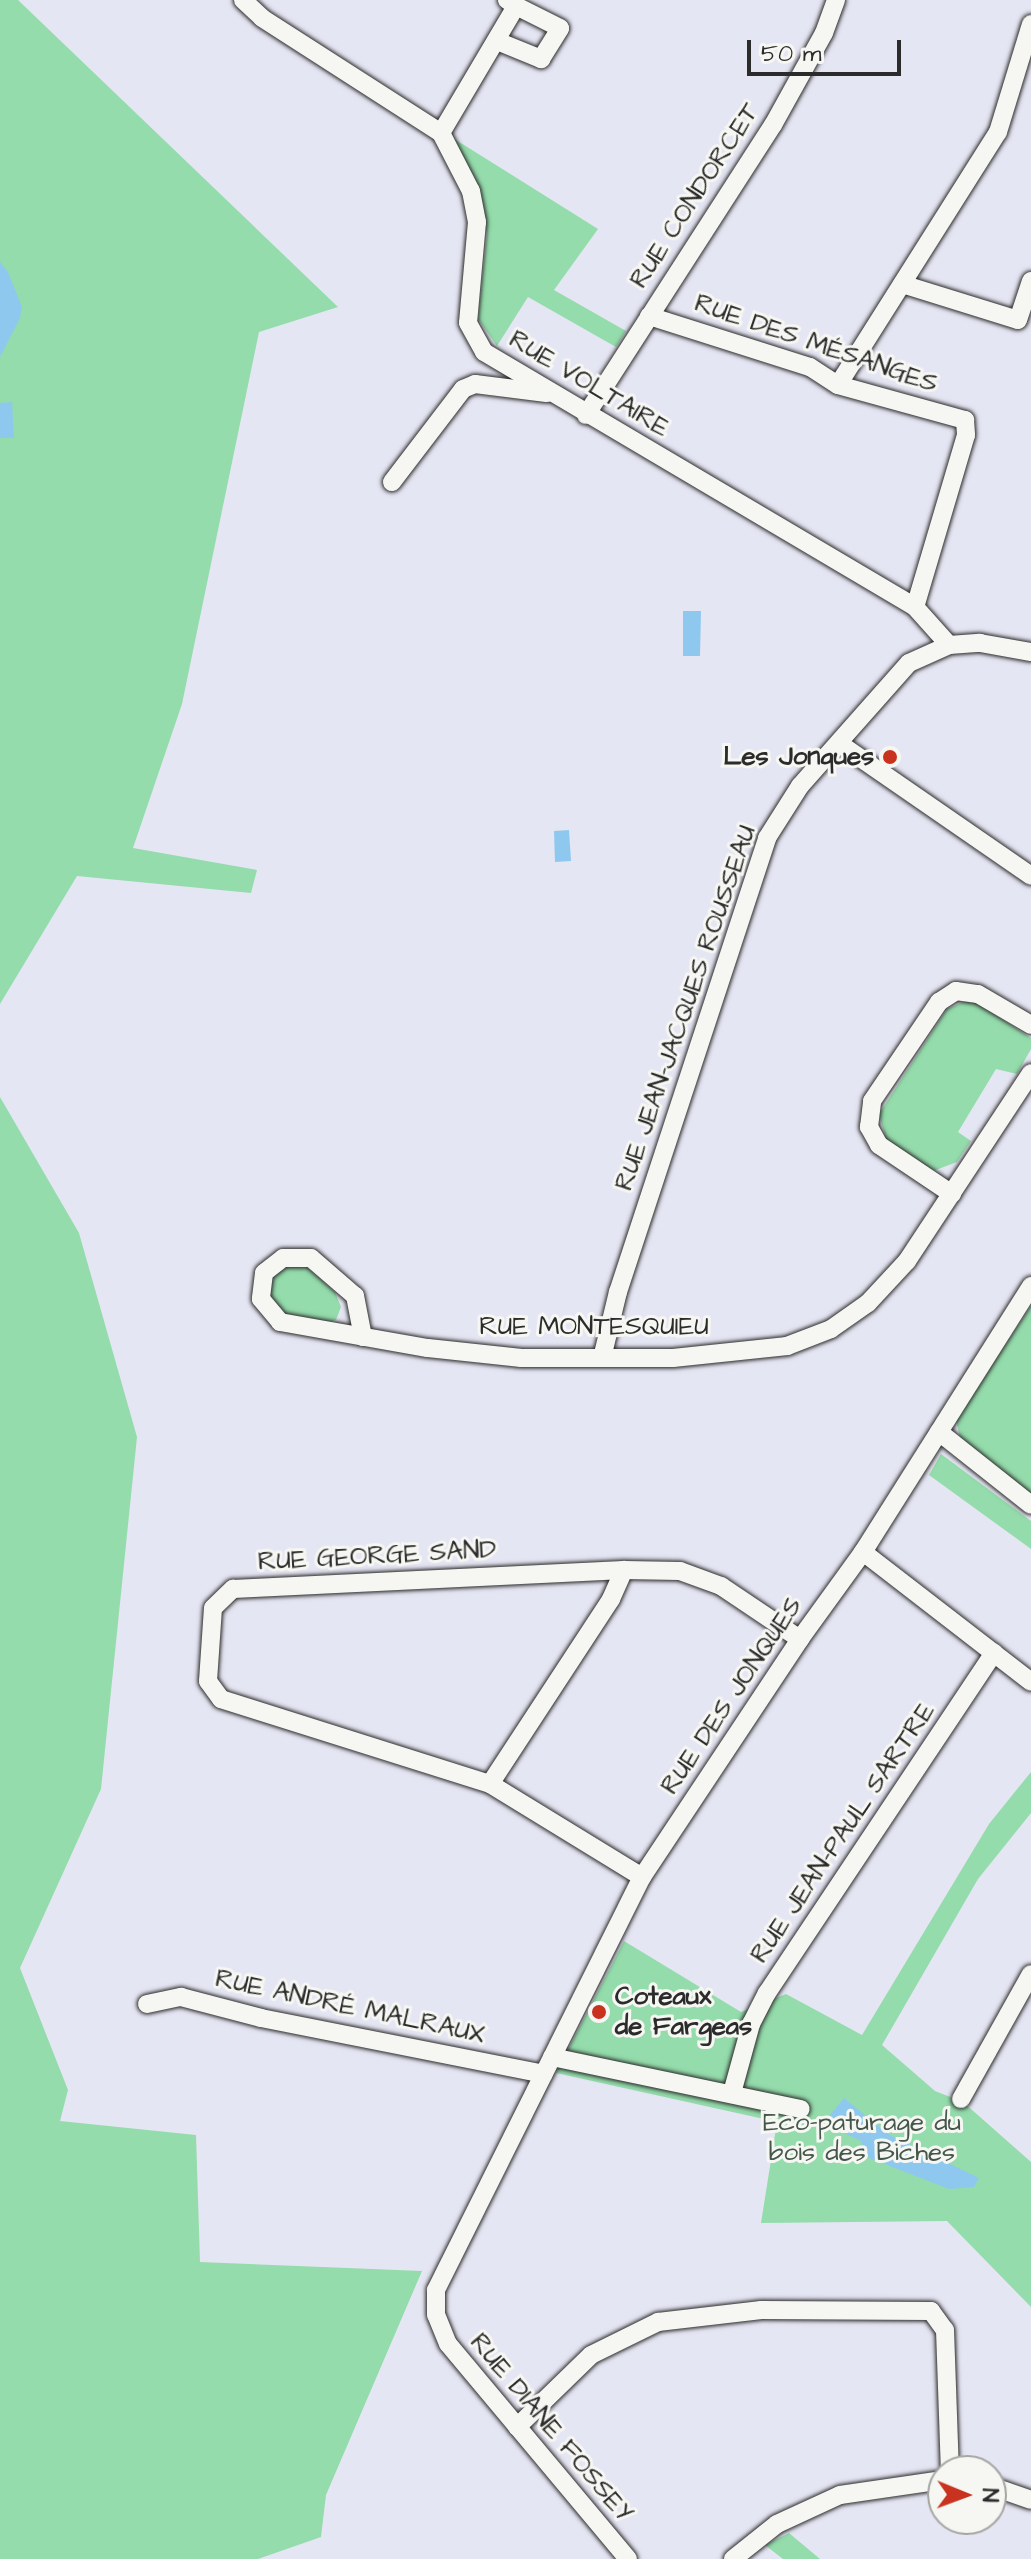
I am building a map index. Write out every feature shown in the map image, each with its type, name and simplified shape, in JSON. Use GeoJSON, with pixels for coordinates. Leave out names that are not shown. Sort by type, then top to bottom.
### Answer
{"type":"FeatureCollection","features":[{"type":"Feature","properties":{"kind":"street","name":"RUE VOLTAIRE"},"geometry":{"type":"LineString","coordinates":[[243,0],[262,18],[441,133],[471,191],[477,222],[468,323],[484,352],[915,607],[949,645]]}},
{"type":"Feature","properties":{"kind":"street","name":"RUE CONDORCET"},"geometry":{"type":"LineString","coordinates":[[586,415],[773,125],[824,33],[836,0]]}},
{"type":"Feature","properties":{"kind":"street"},"geometry":{"type":"LineString","coordinates":[[441,133],[497,41],[511,3],[560,28],[541,59],[497,41]]}},
{"type":"Feature","properties":{"kind":"street"},"geometry":{"type":"LineString","coordinates":[[838,385],[998,132],[1031,24]]}},
{"type":"Feature","properties":{"kind":"street"},"geometry":{"type":"LineString","coordinates":[[902,284],[1018,320],[1031,281]]}},
{"type":"Feature","properties":{"kind":"street","name":"RUE DES MÉSANGES"},"geometry":{"type":"LineString","coordinates":[[649,316],[810,367],[838,385],[965,420],[966,435],[915,607]]}},
{"type":"Feature","properties":{"kind":"street"},"geometry":{"type":"LineString","coordinates":[[392,482],[463,389],[475,384],[553,394]]}},
{"type":"Feature","properties":{"kind":"street"},"geometry":{"type":"LineString","coordinates":[[949,645],[980,643],[1031,652]]}},
{"type":"Feature","properties":{"kind":"street","name":"RUE JEAN-JACQUES ROUSSEAU"},"geometry":{"type":"LineString","coordinates":[[602,1358],[618,1292],[767,838],[800,786],[909,663],[949,645]]}},
{"type":"Feature","properties":{"kind":"street"},"geometry":{"type":"LineString","coordinates":[[840,744],[1031,876]]}},
{"type":"Feature","properties":{"kind":"street"},"geometry":{"type":"LineString","coordinates":[[952,1194],[879,1145],[869,1127],[872,1101],[939,1002],[956,991],[978,994],[1031,1025]]}},
{"type":"Feature","properties":{"kind":"street","name":"RUE MONTESQUIEU"},"geometry":{"type":"LineString","coordinates":[[363,1337],[355,1296],[311,1258],[283,1258],[264,1273],[261,1299],[280,1322],[363,1337],[521,1358],[673,1358],[787,1346],[831,1329],[868,1303],[907,1261],[1031,1073]]}},
{"type":"Feature","properties":{"kind":"street","name":"RUE DES JONQUES"},"geometry":{"type":"LineString","coordinates":[[505,2151],[642,1877],[800,1639],[863,1552],[1031,1286]]}},
{"type":"Feature","properties":{"kind":"street"},"geometry":{"type":"LineString","coordinates":[[939,1432],[1031,1505]]}},
{"type":"Feature","properties":{"kind":"street"},"geometry":{"type":"LineString","coordinates":[[863,1552],[1031,1682]]}},
{"type":"Feature","properties":{"kind":"street"},"geometry":{"type":"LineString","coordinates":[[490,1784],[611,1599],[624,1570]]}},
{"type":"Feature","properties":{"kind":"street","name":"RUE GEORGE SAND"},"geometry":{"type":"LineString","coordinates":[[642,1877],[490,1784],[221,1699],[208,1681],[213,1608],[233,1589],[624,1570],[680,1571],[721,1586],[800,1639]]}},
{"type":"Feature","properties":{"kind":"street","name":"RUE JEAN-PAUL SARTRE"},"geometry":{"type":"LineString","coordinates":[[732,2093],[751,2024],[767,1993],[994,1653]]}},
{"type":"Feature","properties":{"kind":"street"},"geometry":{"type":"LineString","coordinates":[[961,2099],[1031,1974]]}},
{"type":"Feature","properties":{"kind":"street","name":"RUE ANDRÉ MALRAUX"},"geometry":{"type":"LineString","coordinates":[[147,2004],[181,1997],[261,2018],[543,2074]]}},
{"type":"Feature","properties":{"kind":"street"},"geometry":{"type":"LineString","coordinates":[[552,2057],[801,2109]]}},
{"type":"Feature","properties":{"kind":"street","name":"RUE DIANE FOSSEY"},"geometry":{"type":"LineString","coordinates":[[505,2151],[436,2290],[436,2315],[448,2344],[628,2559]]}},
{"type":"Feature","properties":{"kind":"street"},"geometry":{"type":"LineString","coordinates":[[517,2427],[591,2355],[658,2322],[761,2310],[931,2311],[945,2330],[949,2455]]}},
{"type":"Feature","properties":{"kind":"street"},"geometry":{"type":"LineString","coordinates":[[733,2559],[777,2524],[840,2495],[927,2482]]}},
{"type":"Feature","properties":{"kind":"street"},"geometry":{"type":"LineString","coordinates":[[1007,2492],[1031,2500]]}},
{"type":"Feature","properties":{"kind":"green space"},"geometry":{"type":"Polygon","coordinates":[[[0,0],[18,0],[338,307],[259,332],[182,704],[133,848],[257,870],[251,893],[77,876],[0,1004],[0,0]]]}},
{"type":"Feature","properties":{"kind":"green space"},"geometry":{"type":"Polygon","coordinates":[[[448,135],[598,229],[554,290],[626,331],[616,347],[528,297],[497,346],[478,319],[487,234],[474,176],[448,135]]]}},
{"type":"Feature","properties":{"kind":"green space"},"geometry":{"type":"Polygon","coordinates":[[[970,999],[1031,1038],[1031,1049],[1017,1074],[996,1069],[958,1132],[971,1141],[957,1162],[933,1171],[886,1139],[879,1114],[947,1009],[970,999]]]}},
{"type":"Feature","properties":{"kind":"green space"},"geometry":{"type":"Polygon","coordinates":[[[0,1097],[79,1233],[137,1437],[101,1789],[20,1968],[68,2090],[60,2121],[196,2135],[200,2262],[422,2271],[326,2495],[321,2537],[258,2559],[0,2559],[0,1097]]]}},
{"type":"Feature","properties":{"kind":"green space"},"geometry":{"type":"Polygon","coordinates":[[[287,1266],[308,1268],[335,1292],[341,1307],[336,1320],[327,1323],[282,1314],[271,1303],[269,1290],[276,1273],[287,1266]]]}},
{"type":"Feature","properties":{"kind":"green space"},"geometry":{"type":"Polygon","coordinates":[[[1031,1306],[1031,1493],[961,1442],[956,1420],[1031,1306]]]}},
{"type":"Feature","properties":{"kind":"green space"},"geometry":{"type":"Polygon","coordinates":[[[941,1454],[1031,1521],[1031,1549],[929,1475],[941,1454]]]}},
{"type":"Feature","properties":{"kind":"green space","name":"Eco-paturage du bois des Biches"},"geometry":{"type":"Polygon","coordinates":[[[1031,1772],[1031,1813],[978,1879],[882,2045],[935,2091],[963,2102],[1031,2162],[1031,2307],[947,2221],[761,2223],[777,2122],[556,2073],[624,1941],[741,2012],[786,1994],[862,2035],[989,1824],[1031,1772]]]}},
{"type":"Feature","properties":{"kind":"green space"},"geometry":{"type":"Polygon","coordinates":[[[789,2533],[820,2559],[783,2559],[765,2545],[789,2533]]]}},
{"type":"Feature","properties":{"kind":"water"},"geometry":{"type":"Polygon","coordinates":[[[0,262],[8,272],[22,307],[20,318],[0,357],[0,262]]]}},
{"type":"Feature","properties":{"kind":"water"},"geometry":{"type":"Polygon","coordinates":[[[12,402],[14,438],[0,438],[0,403],[12,402]]]}},
{"type":"Feature","properties":{"kind":"water"},"geometry":{"type":"Polygon","coordinates":[[[683,611],[701,611],[700,656],[683,656],[683,611]]]}},
{"type":"Feature","properties":{"kind":"water"},"geometry":{"type":"Polygon","coordinates":[[[569,830],[571,861],[555,862],[554,831],[569,830]]]}},
{"type":"Feature","properties":{"kind":"water"},"geometry":{"type":"Polygon","coordinates":[[[844,2098],[888,2134],[979,2178],[974,2187],[949,2189],[869,2158],[860,2140],[828,2127],[829,2116],[844,2098]]]}},
{"type":"Feature","properties":{"kind":"place","name":"Les Jonques"},"geometry":{"type":"Point","coordinates":[890,757]}},
{"type":"Feature","properties":{"kind":"place","name":"Coteaux de Fargeas"},"geometry":{"type":"Point","coordinates":[599,2012]}}]}
